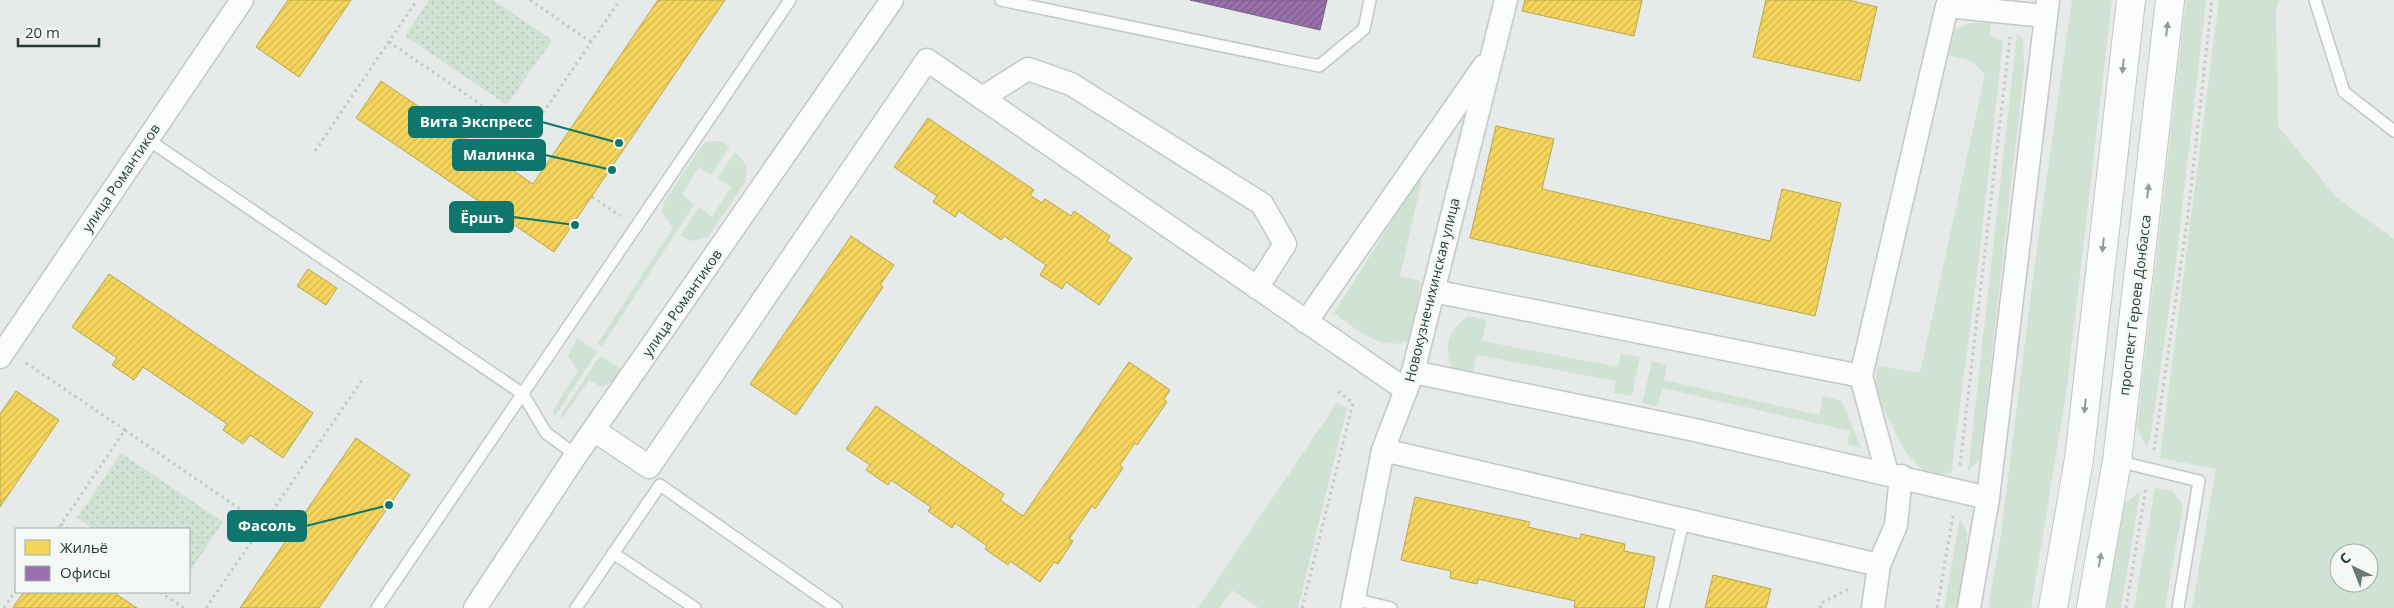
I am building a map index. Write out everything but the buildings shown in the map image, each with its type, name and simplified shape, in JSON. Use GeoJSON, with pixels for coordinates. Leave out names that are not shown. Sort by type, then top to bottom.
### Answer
{"type":"FeatureCollection","features":[{"type":"Feature","properties":{"kind":"street","name":"улица Романтиков"},"geometry":{"type":"LineString","coordinates":[[3,353],[242,0]]}},
{"type":"Feature","properties":{"kind":"street","name":"улица Романтиков"},"geometry":{"type":"LineString","coordinates":[[475,608],[576,455],[892,0]]}},
{"type":"Feature","properties":{"kind":"street","name":"Новокузнечихинская улица"},"geometry":{"type":"LineString","coordinates":[[1353,604],[1383,450],[1409,381],[1506,0]]}},
{"type":"Feature","properties":{"kind":"street"},"geometry":{"type":"LineString","coordinates":[[2053,608],[2079,460],[2131,0]]}},
{"type":"Feature","properties":{"kind":"street","name":"проспект Героев Донбасса"},"geometry":{"type":"LineString","coordinates":[[2091,608],[2117,462],[2170,0]]}},
{"type":"Feature","properties":{"kind":"street"},"geometry":{"type":"LineString","coordinates":[[1873,608],[1878,570],[1896,525],[1894,474],[1861,376],[1944,3],[2046,8],[1988,498],[1969,608]]}},
{"type":"Feature","properties":{"kind":"street"},"geometry":{"type":"LineString","coordinates":[[1306,322],[1492,56]]}},
{"type":"Feature","properties":{"kind":"street"},"geometry":{"type":"LineString","coordinates":[[594,430],[649,467],[927,60],[1306,322],[1409,381],[1695,430],[1894,474],[1988,498]]}},
{"type":"Feature","properties":{"kind":"street"},"geometry":{"type":"LineString","coordinates":[[982,98],[1028,69],[1071,84],[1262,204],[1285,244],[1257,288]]}},
{"type":"Feature","properties":{"kind":"street"},"geometry":{"type":"LineString","coordinates":[[1433,291],[1861,376]]}},
{"type":"Feature","properties":{"kind":"street"},"geometry":{"type":"LineString","coordinates":[[1383,450],[1684,518],[1878,570]]}},
{"type":"Feature","properties":{"kind":"lane"},"geometry":{"type":"LineString","coordinates":[[377,608],[790,0]]}},
{"type":"Feature","properties":{"kind":"lane"},"geometry":{"type":"LineString","coordinates":[[1002,0],[1319,66],[1364,29],[1370,0]]}},
{"type":"Feature","properties":{"kind":"lane"},"geometry":{"type":"LineString","coordinates":[[2315,0],[2344,92],[2394,131]]}},
{"type":"Feature","properties":{"kind":"lane"},"geometry":{"type":"LineString","coordinates":[[147,139],[523,394],[546,433],[576,455]]}},
{"type":"Feature","properties":{"kind":"lane"},"geometry":{"type":"LineString","coordinates":[[2117,462],[2199,481],[2178,608]]}},
{"type":"Feature","properties":{"kind":"lane"},"geometry":{"type":"LineString","coordinates":[[576,608],[660,485],[836,608]]}},
{"type":"Feature","properties":{"kind":"lane"},"geometry":{"type":"LineString","coordinates":[[1662,608],[1684,518]]}},
{"type":"Feature","properties":{"kind":"lane"},"geometry":{"type":"LineString","coordinates":[[613,552],[695,608]]}},
{"type":"Feature","properties":{"kind":"lane"},"geometry":{"type":"LineString","coordinates":[[1353,604],[1391,608]]}},
{"type":"Feature","properties":{"kind":"path"},"geometry":{"type":"LineString","coordinates":[[315,151],[417,0]]}},
{"type":"Feature","properties":{"kind":"path"},"geometry":{"type":"LineString","coordinates":[[530,0],[591,42]]}},
{"type":"Feature","properties":{"kind":"path"},"geometry":{"type":"LineString","coordinates":[[527,136],[620,0]]}},
{"type":"Feature","properties":{"kind":"path"},"geometry":{"type":"LineString","coordinates":[[2126,608],[2156,436],[2188,214],[2212,0]]}},
{"type":"Feature","properties":{"kind":"path"},"geometry":{"type":"LineString","coordinates":[[1937,608],[1958,489],[2010,37],[2003,34]]}},
{"type":"Feature","properties":{"kind":"path"},"geometry":{"type":"LineString","coordinates":[[389,42],[527,136],[546,166]]}},
{"type":"Feature","properties":{"kind":"path"},"geometry":{"type":"LineString","coordinates":[[592,196],[636,226]]}},
{"type":"Feature","properties":{"kind":"path"},"geometry":{"type":"LineString","coordinates":[[3,353],[125,430],[263,524]]}},
{"type":"Feature","properties":{"kind":"path"},"geometry":{"type":"LineString","coordinates":[[206,608],[362,380]]}},
{"type":"Feature","properties":{"kind":"path"},"geometry":{"type":"LineString","coordinates":[[1302,608],[1353,403],[1335,388]]}},
{"type":"Feature","properties":{"kind":"path"},"geometry":{"type":"LineString","coordinates":[[59,528],[125,430]]}},
{"type":"Feature","properties":{"kind":"path"},"geometry":{"type":"LineString","coordinates":[[61,524],[67,528]]}},
{"type":"Feature","properties":{"kind":"path"},"geometry":{"type":"LineString","coordinates":[[1820,608],[1821,603],[1878,570]]}},
{"type":"Feature","properties":{"kind":"path"},"geometry":{"type":"LineString","coordinates":[[4,608],[15,592]]}},
{"type":"Feature","properties":{"kind":"path"},"geometry":{"type":"LineString","coordinates":[[162,593],[184,608]]}},
{"type":"Feature","properties":{"kind":"green space"},"geometry":{"type":"Polygon","coordinates":[[[429,0],[493,0],[552,40],[507,105],[405,36],[429,0]]]}},
{"type":"Feature","properties":{"kind":"green space"},"geometry":{"type":"Polygon","coordinates":[[[2072,0],[2112,0],[2066,394],[2031,608],[1988,608],[2000,542],[2036,255],[2072,0]]]}},
{"type":"Feature","properties":{"kind":"green space"},"geometry":{"type":"Polygon","coordinates":[[[2186,0],[2206,0],[2176,262],[2150,440],[2146,447],[2137,428],[2186,0]]]}},
{"type":"Feature","properties":{"kind":"green space"},"geometry":{"type":"Polygon","coordinates":[[[2219,0],[2279,0],[2276,11],[2278,126],[2336,197],[2394,239],[2394,608],[2192,608],[2216,469],[2160,458],[2219,0]]]}},
{"type":"Feature","properties":{"kind":"green space"},"geometry":{"type":"Polygon","coordinates":[[[1970,23],[1991,23],[1990,36],[2003,41],[1978,267],[1951,474],[1925,473],[1904,450],[1874,389],[1878,366],[1920,373],[1985,74],[1972,61],[1948,55],[1955,29],[1970,23]]]}},
{"type":"Feature","properties":{"kind":"green space"},"geometry":{"type":"Polygon","coordinates":[[[2017,34],[2023,39],[2024,71],[1980,459],[1968,471],[2017,34]]]}},
{"type":"Feature","properties":{"kind":"green space"},"geometry":{"type":"Polygon","coordinates":[[[720,141],[730,146],[711,175],[699,167],[682,194],[694,205],[602,346],[598,343],[673,228],[662,213],[664,202],[703,144],[720,141]]]}},
{"type":"Feature","properties":{"kind":"green space"},"geometry":{"type":"Polygon","coordinates":[[[735,152],[745,165],[747,172],[745,182],[708,237],[691,241],[681,235],[699,207],[712,217],[731,187],[718,178],[735,152]]]}},
{"type":"Feature","properties":{"kind":"green space"},"geometry":{"type":"Polygon","coordinates":[[[1424,170],[1400,276],[1421,281],[1410,340],[1389,344],[1361,332],[1334,313],[1424,170]]]}},
{"type":"Feature","properties":{"kind":"green space"},"geometry":{"type":"Polygon","coordinates":[[[1468,316],[1486,320],[1482,341],[1618,367],[1621,354],[1640,357],[1632,396],[1614,393],[1616,381],[1477,355],[1473,373],[1452,369],[1448,353],[1449,339],[1456,327],[1468,316]]]}},
{"type":"Feature","properties":{"kind":"green space"},"geometry":{"type":"Polygon","coordinates":[[[577,338],[597,352],[555,416],[553,410],[578,371],[568,356],[577,338]]]}},
{"type":"Feature","properties":{"kind":"green space"},"geometry":{"type":"Polygon","coordinates":[[[600,356],[622,369],[613,381],[602,387],[589,380],[563,417],[559,417],[600,356]]]}},
{"type":"Feature","properties":{"kind":"green space"},"geometry":{"type":"Polygon","coordinates":[[[1652,361],[1667,365],[1664,380],[1819,415],[1823,396],[1842,401],[1861,448],[1847,444],[1850,431],[1662,388],[1657,406],[1642,403],[1652,361]]]}},
{"type":"Feature","properties":{"kind":"green space"},"geometry":{"type":"Polygon","coordinates":[[[1337,403],[1347,408],[1298,608],[1259,608],[1232,590],[1219,608],[1198,608],[1337,403]]]}},
{"type":"Feature","properties":{"kind":"green space"},"geometry":{"type":"Polygon","coordinates":[[[121,453],[223,522],[190,572],[190,528],[92,528],[77,518],[121,453]]]}},
{"type":"Feature","properties":{"kind":"green space"},"geometry":{"type":"Polygon","coordinates":[[[2155,488],[2172,491],[2183,505],[2165,608],[2134,608],[2155,488]]]}},
{"type":"Feature","properties":{"kind":"green space"},"geometry":{"type":"Polygon","coordinates":[[[2140,492],[2121,608],[2106,608],[2124,504],[2140,492]]]}},
{"type":"Feature","properties":{"kind":"green space"},"geometry":{"type":"Polygon","coordinates":[[[1960,518],[1967,532],[1967,552],[1957,608],[1944,608],[1960,518]]]}},
{"type":"Feature","properties":{"kind":"place","name":"Вита Экспресс"},"geometry":{"type":"Point","coordinates":[619,143]}},
{"type":"Feature","properties":{"kind":"place","name":"Малинка"},"geometry":{"type":"Point","coordinates":[612,170]}},
{"type":"Feature","properties":{"kind":"place","name":"Ёршъ"},"geometry":{"type":"Point","coordinates":[575,225]}},
{"type":"Feature","properties":{"kind":"place","name":"Фасоль"},"geometry":{"type":"Point","coordinates":[389,505]}}]}
